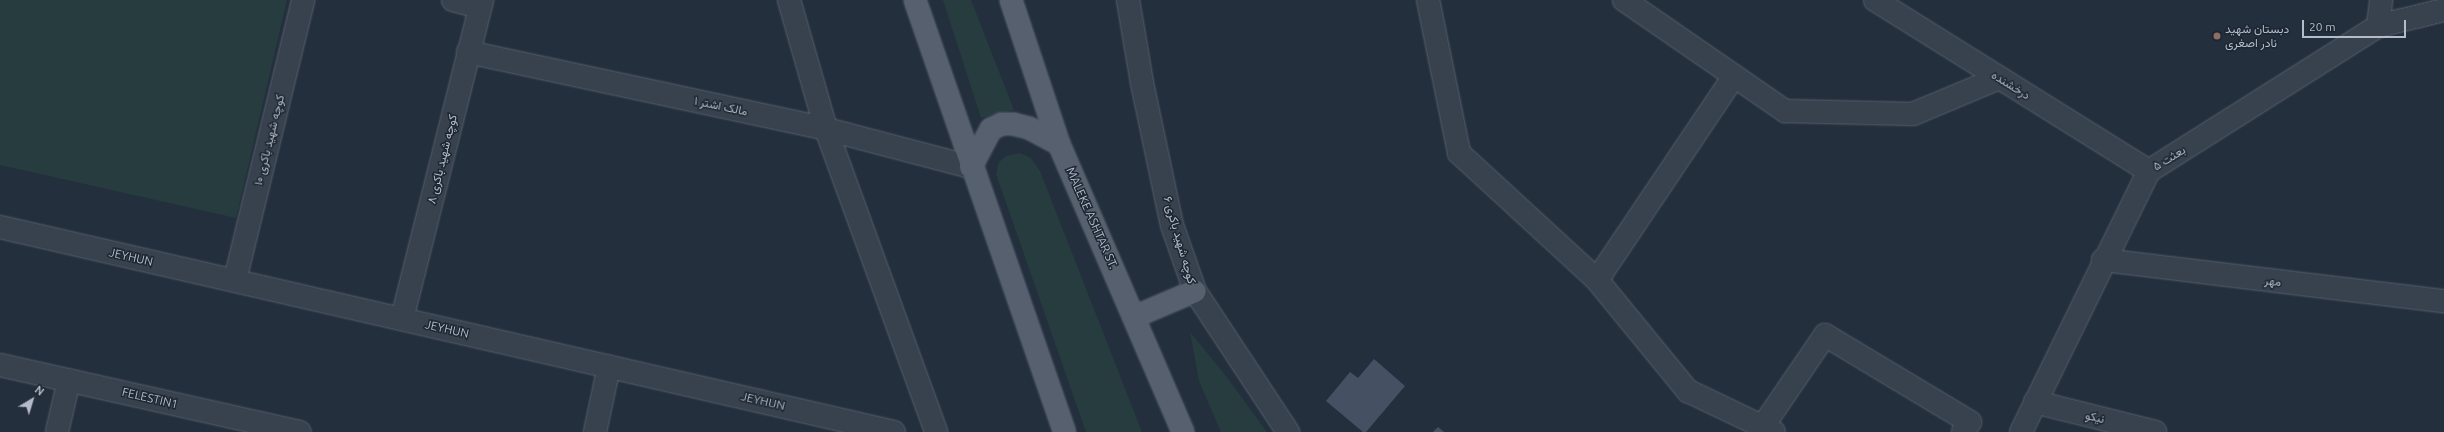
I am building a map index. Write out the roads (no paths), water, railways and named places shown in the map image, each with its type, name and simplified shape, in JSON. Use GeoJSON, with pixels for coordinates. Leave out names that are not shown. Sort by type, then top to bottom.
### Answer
{"type":"FeatureCollection","features":[{"type":"Feature","properties":{"kind":"main road"},"geometry":{"type":"LineString","coordinates":[[914,0],[971,167],[1065,432]]}},
{"type":"Feature","properties":{"kind":"main road","name":"MALEKE ASHTAR ST."},"geometry":{"type":"LineString","coordinates":[[1011,0],[1059,144],[1183,432]]}},
{"type":"Feature","properties":{"kind":"main road"},"geometry":{"type":"LineString","coordinates":[[971,167],[991,129],[1002,124],[1013,124],[1029,128],[1059,144]]}},
{"type":"Feature","properties":{"kind":"main road"},"geometry":{"type":"LineString","coordinates":[[1134,317],[1195,291]]}},
{"type":"Feature","properties":{"kind":"street","name":"کوچه شهید باکری ۱۰"},"geometry":{"type":"LineString","coordinates":[[235,280],[303,0]]}},
{"type":"Feature","properties":{"kind":"street"},"geometry":{"type":"LineString","coordinates":[[453,0],[481,4]]}},
{"type":"Feature","properties":{"kind":"street"},"geometry":{"type":"LineString","coordinates":[[789,0],[826,129],[936,432]]}},
{"type":"Feature","properties":{"kind":"street","name":"کوچه شهید باکری ۶"},"geometry":{"type":"LineString","coordinates":[[1128,0],[1142,83],[1172,224],[1195,291],[1288,432]]}},
{"type":"Feature","properties":{"kind":"street"},"geometry":{"type":"LineString","coordinates":[[1428,0],[1459,153],[1597,280],[1688,391],[1768,429],[1825,335],[1970,422],[1963,432]]}},
{"type":"Feature","properties":{"kind":"street"},"geometry":{"type":"LineString","coordinates":[[1624,0],[1785,111],[1913,114],[1999,78]]}},
{"type":"Feature","properties":{"kind":"street","name":"درخشنده"},"geometry":{"type":"LineString","coordinates":[[1875,0],[2148,171]]}},
{"type":"Feature","properties":{"kind":"street"},"geometry":{"type":"LineString","coordinates":[[2378,26],[2381,0]]}},
{"type":"Feature","properties":{"kind":"street","name":"کوچه شهید باکری ۸"},"geometry":{"type":"LineString","coordinates":[[402,319],[481,4]]}},
{"type":"Feature","properties":{"kind":"street","name":"بعثت ۵"},"geometry":{"type":"LineString","coordinates":[[2021,432],[2103,260],[2148,171],[2378,26],[2444,10]]}},
{"type":"Feature","properties":{"kind":"street","name":"مالک اشتر ۱"},"geometry":{"type":"LineString","coordinates":[[468,52],[826,129],[971,167]]}},
{"type":"Feature","properties":{"kind":"street"},"geometry":{"type":"LineString","coordinates":[[1597,280],[1734,76]]}},
{"type":"Feature","properties":{"kind":"street","name":"JEYHUN"},"geometry":{"type":"LineString","coordinates":[[0,227],[894,432]]}},
{"type":"Feature","properties":{"kind":"street","name":"مهر"},"geometry":{"type":"LineString","coordinates":[[2103,260],[2444,301]]}},
{"type":"Feature","properties":{"kind":"street","name":"FELESTIN1"},"geometry":{"type":"LineString","coordinates":[[0,364],[300,432]]}},
{"type":"Feature","properties":{"kind":"street"},"geometry":{"type":"LineString","coordinates":[[595,432],[609,366]]}},
{"type":"Feature","properties":{"kind":"street"},"geometry":{"type":"LineString","coordinates":[[57,432],[69,380]]}},
{"type":"Feature","properties":{"kind":"street","name":"نیکو"},"geometry":{"type":"LineString","coordinates":[[2035,402],[2155,432]]}},
{"type":"Feature","properties":{"kind":"place","name":"دبستان شهید نادر اصغری"},"geometry":{"type":"Point","coordinates":[2217,36]}}]}
